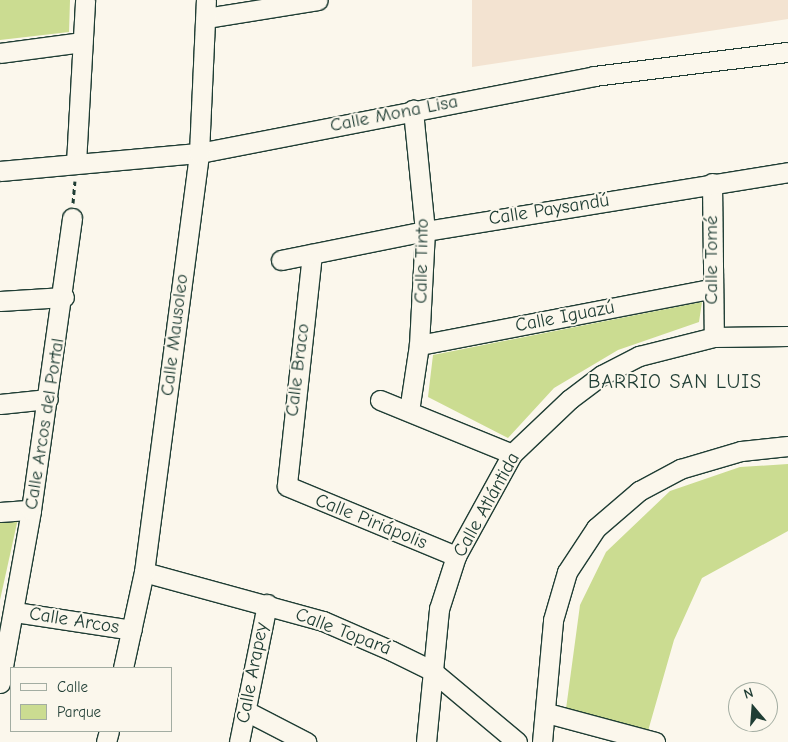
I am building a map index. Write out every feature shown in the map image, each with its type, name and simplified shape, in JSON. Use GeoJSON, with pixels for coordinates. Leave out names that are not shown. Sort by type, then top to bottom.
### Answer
{"type":"FeatureCollection","features":[{"type":"Feature","properties":{"kind":"street"},"geometry":{"type":"LineString","coordinates":[[76,163],[85,0]]}},
{"type":"Feature","properties":{"kind":"street"},"geometry":{"type":"LineString","coordinates":[[206,9],[318,0]]}},
{"type":"Feature","properties":{"kind":"street","name":"Calle Mausoleo"},"geometry":{"type":"LineString","coordinates":[[123,667],[144,572],[199,153],[206,9]]}},
{"type":"Feature","properties":{"kind":"street"},"geometry":{"type":"LineString","coordinates":[[0,53],[82,42]]}},
{"type":"Feature","properties":{"kind":"street","name":"Calle Mona Lisa"},"geometry":{"type":"LineString","coordinates":[[0,171],[199,153],[594,76],[788,52]]}},
{"type":"Feature","properties":{"kind":"street","name":"Calle Tinto"},"geometry":{"type":"LineString","coordinates":[[409,411],[419,345],[425,231],[412,110]]}},
{"type":"Feature","properties":{"kind":"street","name":"Calle Paysandú"},"geometry":{"type":"LineString","coordinates":[[281,260],[425,231],[788,172]]}},
{"type":"Feature","properties":{"kind":"street","name":"Calle Tomé"},"geometry":{"type":"LineString","coordinates":[[712,183],[711,289],[714,337]]}},
{"type":"Feature","properties":{"kind":"street","name":"Calle Arcos del Portal"},"geometry":{"type":"LineString","coordinates":[[0,683],[16,612],[32,510],[64,297],[72,218]]}},
{"type":"Feature","properties":{"kind":"street","name":"Calle Braco"},"geometry":{"type":"LineString","coordinates":[[288,486],[312,254]]}},
{"type":"Feature","properties":{"kind":"street","name":"Calle Iguazú"},"geometry":{"type":"LineString","coordinates":[[419,345],[711,289]]}},
{"type":"Feature","properties":{"kind":"street"},"geometry":{"type":"LineString","coordinates":[[0,301],[64,297]]}},
{"type":"Feature","properties":{"kind":"street","name":"Calle Atlántida"},"geometry":{"type":"LineString","coordinates":[[426,742],[431,670],[440,609],[456,556],[512,454],[570,399],[602,375],[664,347],[714,337],[788,336]]}},
{"type":"Feature","properties":{"kind":"street"},"geometry":{"type":"LineString","coordinates":[[0,404],[48,399]]}},
{"type":"Feature","properties":{"kind":"street"},"geometry":{"type":"LineString","coordinates":[[380,400],[512,454]]}},
{"type":"Feature","properties":{"kind":"street"},"geometry":{"type":"LineString","coordinates":[[542,742],[547,713],[553,620],[567,572],[596,528],[639,491],[680,469],[742,451],[788,446]]}},
{"type":"Feature","properties":{"kind":"street","name":"Calle Piriápolis"},"geometry":{"type":"LineString","coordinates":[[288,486],[456,556]]}},
{"type":"Feature","properties":{"kind":"street"},"geometry":{"type":"LineString","coordinates":[[0,512],[32,510]]}},
{"type":"Feature","properties":{"kind":"street","name":"Calle Topará"},"geometry":{"type":"LineString","coordinates":[[144,572],[267,604],[323,621],[431,670],[517,742]]}},
{"type":"Feature","properties":{"kind":"street","name":"Calle Arapey"},"geometry":{"type":"LineString","coordinates":[[239,742],[267,604]]}},
{"type":"Feature","properties":{"kind":"street","name":"Calle Arcos"},"geometry":{"type":"LineString","coordinates":[[16,612],[132,630]]}},
{"type":"Feature","properties":{"kind":"street"},"geometry":{"type":"LineString","coordinates":[[246,711],[306,742]]}},
{"type":"Feature","properties":{"kind":"street"},"geometry":{"type":"LineString","coordinates":[[547,713],[655,742]]}},
{"type":"Feature","properties":{"kind":"path"},"geometry":{"type":"LineString","coordinates":[[72,218],[76,163]]}},
{"type":"Feature","properties":{"kind":"shaded area"},"geometry":{"type":"Polygon","coordinates":[[[472,0],[788,0],[788,19],[472,67],[472,0]]]}},
{"type":"Feature","properties":{"kind":"green space"},"geometry":{"type":"Polygon","coordinates":[[[0,0],[70,0],[69,32],[0,40],[0,0]]]}},
{"type":"Feature","properties":{"kind":"green space"},"geometry":{"type":"Polygon","coordinates":[[[702,302],[699,322],[618,350],[554,388],[508,438],[428,397],[433,355],[702,302]]]}},
{"type":"Feature","properties":{"kind":"green space"},"geometry":{"type":"Polygon","coordinates":[[[788,464],[788,531],[702,578],[674,640],[648,731],[566,709],[580,605],[606,552],[670,491],[740,467],[788,464]]]}},
{"type":"Feature","properties":{"kind":"green space"},"geometry":{"type":"Polygon","coordinates":[[[19,514],[0,600],[0,516],[19,514]]]}},
{"type":"Feature","properties":{"kind":"district","name":"BARRIO SAN LUIS"},"geometry":{"type":"Point","coordinates":[675,381]}}]}
